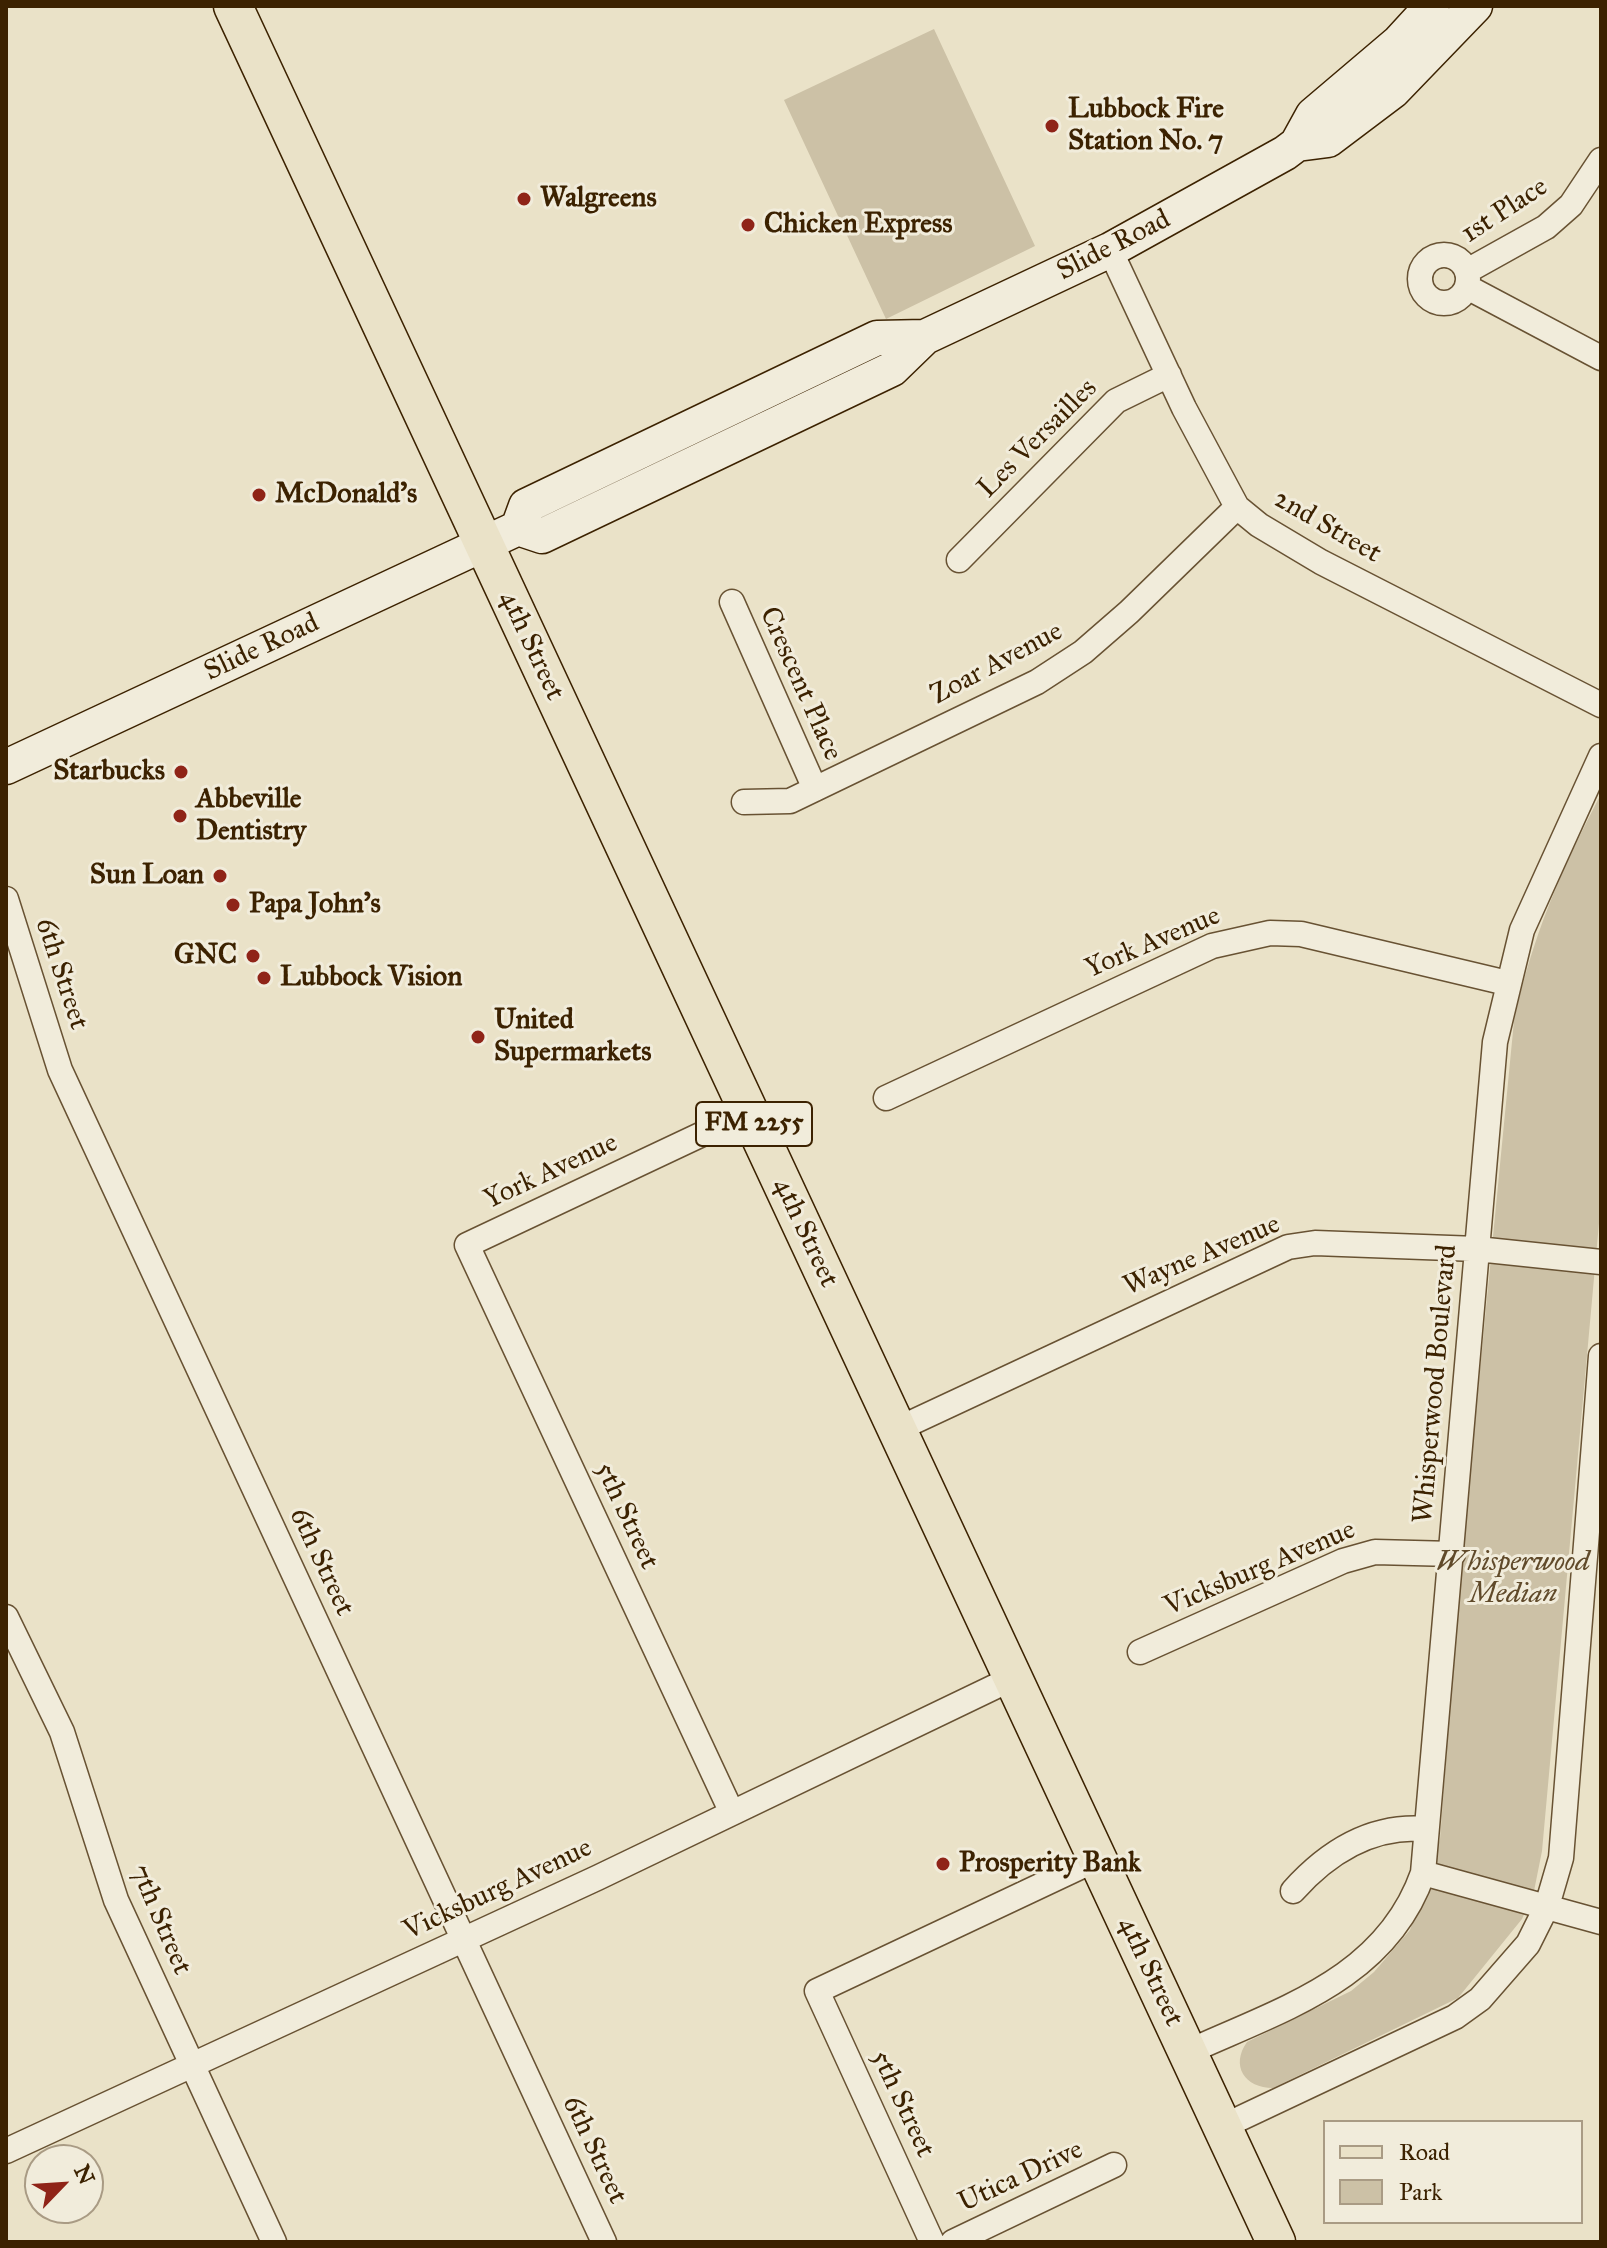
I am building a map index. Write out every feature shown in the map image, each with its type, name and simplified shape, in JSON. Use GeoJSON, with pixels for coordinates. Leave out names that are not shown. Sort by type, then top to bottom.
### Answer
{"type":"FeatureCollection","features":[{"type":"Feature","properties":{"kind":"main road","name":"4th Street"},"geometry":{"type":"LineString","coordinates":[[233,6],[1276,2242]]}},
{"type":"Feature","properties":{"kind":"main road","name":"Slide Road"},"geometry":{"type":"LineString","coordinates":[[1297,144],[1313,115],[1399,42],[1432,6]]}},
{"type":"Feature","properties":{"kind":"main road","name":"Slide Road"},"geometry":{"type":"LineString","coordinates":[[6,767],[518,528],[542,536],[892,369],[925,337],[1110,250],[1245,178],[1297,144],[1328,140],[1393,91],[1475,6]]}},
{"type":"Feature","properties":{"kind":"street","name":"1st Place"},"geometry":{"type":"LineString","coordinates":[[1601,160],[1571,205],[1546,227],[1467,279],[1601,358]]}},
{"type":"Feature","properties":{"kind":"street","name":"2nd Street"},"geometry":{"type":"LineString","coordinates":[[1110,250],[1169,375],[1237,507],[1259,525],[1321,562],[1601,705]]}},
{"type":"Feature","properties":{"kind":"street","name":"Les Versailles"},"geometry":{"type":"LineString","coordinates":[[959,560],[1116,401],[1169,375]]}},
{"type":"Feature","properties":{"kind":"street","name":"Zoar Avenue"},"geometry":{"type":"LineString","coordinates":[[744,802],[790,801],[1037,682],[1083,652],[1237,507]]}},
{"type":"Feature","properties":{"kind":"street","name":"Crescent Place"},"geometry":{"type":"LineString","coordinates":[[732,602],[815,789]]}},
{"type":"Feature","properties":{"kind":"street","name":"Whisperwood Boulevard"},"geometry":{"type":"LineString","coordinates":[[1188,2052],[1333,1984],[1360,1965],[1405,1915],[1423,1873],[1495,1042],[1522,930],[1601,756]]}},
{"type":"Feature","properties":{"kind":"street","name":"6th Street"},"geometry":{"type":"LineString","coordinates":[[6,899],[60,1070],[604,2242]]}},
{"type":"Feature","properties":{"kind":"street","name":"York Avenue"},"geometry":{"type":"LineString","coordinates":[[886,1098],[1212,946],[1238,938],[1301,934],[1507,983]]}},
{"type":"Feature","properties":{"kind":"street","name":"York Avenue"},"geometry":{"type":"LineString","coordinates":[[467,1245],[749,1112]]}},
{"type":"Feature","properties":{"kind":"street","name":"Wayne Avenue"},"geometry":{"type":"LineString","coordinates":[[898,1429],[1288,1247],[1315,1243],[1477,1249],[1601,1262]]}},
{"type":"Feature","properties":{"kind":"street","name":"5th Street"},"geometry":{"type":"LineString","coordinates":[[467,1245],[732,1813]]}},
{"type":"Feature","properties":{"kind":"street"},"geometry":{"type":"LineString","coordinates":[[1222,2127],[1455,2017],[1480,1999],[1505,1974],[1528,1944],[1547,1906],[1561,1858],[1601,1356]]}},
{"type":"Feature","properties":{"kind":"street","name":"Vicksburg Avenue"},"geometry":{"type":"LineString","coordinates":[[1140,1652],[1343,1561],[1375,1552],[1453,1554]]}},
{"type":"Feature","properties":{"kind":"street","name":"7th Street"},"geometry":{"type":"LineString","coordinates":[[6,1617],[62,1732],[116,1900],[274,2242]]}},
{"type":"Feature","properties":{"kind":"street","name":"Vicksburg Avenue"},"geometry":{"type":"LineString","coordinates":[[6,2151],[463,1940],[1013,1678]]}},
{"type":"Feature","properties":{"kind":"street"},"geometry":{"type":"LineString","coordinates":[[1293,1891],[1316,1866],[1335,1853],[1386,1829],[1425,1829]]}},
{"type":"Feature","properties":{"kind":"street","name":"5th Street"},"geometry":{"type":"LineString","coordinates":[[932,2242],[817,1991],[1097,1859]]}},
{"type":"Feature","properties":{"kind":"street"},"geometry":{"type":"LineString","coordinates":[[1423,1873],[1601,1922]]}},
{"type":"Feature","properties":{"kind":"street","name":"Utica Drive"},"geometry":{"type":"LineString","coordinates":[[953,2242],[1114,2165]]}},
{"type":"Feature","properties":{"kind":"green space"},"geometry":{"type":"Polygon","coordinates":[[[934,29],[1035,246],[886,319],[784,100],[934,29]]]}},
{"type":"Feature","properties":{"kind":"green space","name":"Whisperwood Median"},"geometry":{"type":"Polygon","coordinates":[[[1601,794],[1601,1201],[1542,1851],[1534,1891],[1522,1919],[1458,1998],[1273,2088],[1263,2087],[1248,2080],[1240,2067],[1247,2042],[1351,1991],[1374,1972],[1410,1930],[1440,1839],[1460,1575],[1514,1021],[1549,904],[1601,794]]]}},
{"type":"Feature","properties":{"kind":"place","name":"Lubbock Fire Station No. 7"},"geometry":{"type":"Point","coordinates":[1052,126]}},
{"type":"Feature","properties":{"kind":"place","name":"Walgreens"},"geometry":{"type":"Point","coordinates":[524,199]}},
{"type":"Feature","properties":{"kind":"place","name":"Chicken Express"},"geometry":{"type":"Point","coordinates":[748,225]}},
{"type":"Feature","properties":{"kind":"place","name":"McDonald's"},"geometry":{"type":"Point","coordinates":[259,495]}},
{"type":"Feature","properties":{"kind":"place","name":"Starbucks"},"geometry":{"type":"Point","coordinates":[181,772]}},
{"type":"Feature","properties":{"kind":"place","name":"Abbeville Dentistry"},"geometry":{"type":"Point","coordinates":[180,816]}},
{"type":"Feature","properties":{"kind":"place","name":"Sun Loan"},"geometry":{"type":"Point","coordinates":[220,876]}},
{"type":"Feature","properties":{"kind":"place","name":"Papa John's"},"geometry":{"type":"Point","coordinates":[233,905]}},
{"type":"Feature","properties":{"kind":"place","name":"GNC"},"geometry":{"type":"Point","coordinates":[253,956]}},
{"type":"Feature","properties":{"kind":"place","name":"Lubbock Vision"},"geometry":{"type":"Point","coordinates":[264,978]}},
{"type":"Feature","properties":{"kind":"place","name":"United Supermarkets"},"geometry":{"type":"Point","coordinates":[478,1037]}},
{"type":"Feature","properties":{"kind":"place","name":"Prosperity Bank"},"geometry":{"type":"Point","coordinates":[943,1864]}}]}
